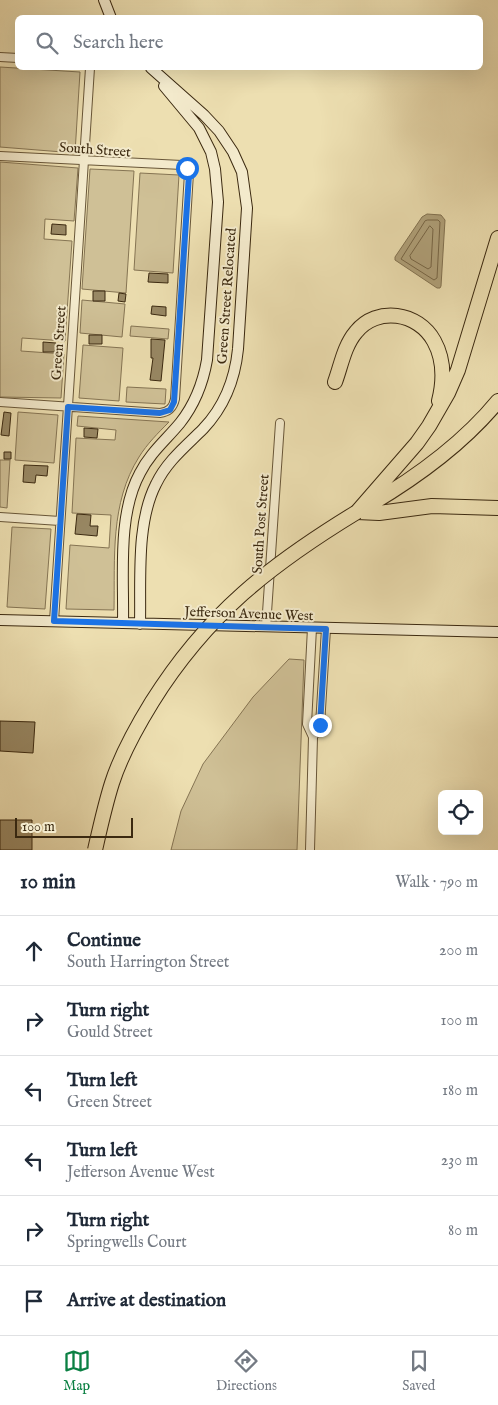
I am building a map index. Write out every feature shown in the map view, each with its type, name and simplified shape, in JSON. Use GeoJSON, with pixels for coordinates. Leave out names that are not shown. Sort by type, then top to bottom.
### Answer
{"type":"FeatureCollection","features":[{"type":"Feature","properties":{"kind":"highway"},"geometry":{"type":"LineString","coordinates":[[357,512],[410,452],[433,420],[448,393],[458,370],[498,238]]}},
{"type":"Feature","properties":{"kind":"highway"},"geometry":{"type":"LineString","coordinates":[[336,382],[346,350],[352,337],[361,327],[382,316],[394,315],[406,318],[429,333],[439,351],[442,364],[442,380],[439,401],[433,420]]}},
{"type":"Feature","properties":{"kind":"highway"},"geometry":{"type":"LineString","coordinates":[[95,850],[112,784],[121,760],[149,707],[183,658],[215,619],[254,582],[287,558],[403,484],[455,445],[473,429],[498,401]]}},
{"type":"Feature","properties":{"kind":"highway"},"geometry":{"type":"LineString","coordinates":[[357,512],[380,513],[432,506],[498,508]]}},
{"type":"Feature","properties":{"kind":"street"},"geometry":{"type":"LineString","coordinates":[[104,0],[111,15]]}},
{"type":"Feature","properties":{"kind":"street"},"geometry":{"type":"LineString","coordinates":[[0,57],[15,58]]}},
{"type":"Feature","properties":{"kind":"street","name":"Green Street"},"geometry":{"type":"LineString","coordinates":[[54,621],[90,70]]}},
{"type":"Feature","properties":{"kind":"street","name":"Green Street Relocated"},"geometry":{"type":"LineString","coordinates":[[123,623],[124,530],[130,496],[150,456],[181,421],[190,407],[204,376],[207,360],[218,202],[217,180],[213,160],[202,134],[189,115],[152,70]]}},
{"type":"Feature","properties":{"kind":"street","name":"Green Street Relocated"},"geometry":{"type":"LineString","coordinates":[[140,624],[143,530],[148,501],[159,477],[169,463],[214,416],[227,392],[234,372],[238,349],[247,208],[242,172],[226,140],[204,115],[152,70]]}},
{"type":"Feature","properties":{"kind":"street","name":"South Street"},"geometry":{"type":"LineString","coordinates":[[0,156],[180,165],[187,168],[189,175],[175,398],[172,408],[160,413],[68,407]]}},
{"type":"Feature","properties":{"kind":"street"},"geometry":{"type":"LineString","coordinates":[[0,402],[68,407]]}},
{"type":"Feature","properties":{"kind":"street","name":"South Post Street"},"geometry":{"type":"LineString","coordinates":[[266,627],[280,423]]}},
{"type":"Feature","properties":{"kind":"street"},"geometry":{"type":"LineString","coordinates":[[0,518],[60,521]]}},
{"type":"Feature","properties":{"kind":"street","name":"Jefferson Avenue West"},"geometry":{"type":"LineString","coordinates":[[0,620],[498,632]]}},
{"type":"Feature","properties":{"kind":"street"},"geometry":{"type":"LineString","coordinates":[[310,850],[313,737],[307,724],[312,628]]}},
{"type":"Feature","properties":{"kind":"street"},"geometry":{"type":"LineString","coordinates":[[313,737],[320,725],[326,629]]}},
{"type":"Feature","properties":{"kind":"shaded area"},"geometry":{"type":"Polygon","coordinates":[[[0,67],[15,68],[15,70],[80,72],[75,153],[0,147],[0,67]]]}},
{"type":"Feature","properties":{"kind":"shaded area"},"geometry":{"type":"Polygon","coordinates":[[[0,162],[78,168],[74,221],[45,219],[44,239],[72,241],[65,341],[22,338],[21,351],[64,354],[61,398],[0,397],[0,162]]]}},
{"type":"Feature","properties":{"kind":"shaded area"},"geometry":{"type":"Polygon","coordinates":[[[90,169],[134,171],[126,293],[82,289],[90,169]]]}},
{"type":"Feature","properties":{"kind":"shaded area"},"geometry":{"type":"Polygon","coordinates":[[[140,173],[179,175],[173,273],[134,270],[140,173]]]}},
{"type":"Feature","properties":{"kind":"shaded area"},"geometry":{"type":"Polygon","coordinates":[[[82,300],[125,304],[122,337],[80,333],[82,300]]]}},
{"type":"Feature","properties":{"kind":"shaded area"},"geometry":{"type":"Polygon","coordinates":[[[131,326],[169,329],[168,339],[130,336],[131,326]]]}},
{"type":"Feature","properties":{"kind":"shaded area"},"geometry":{"type":"Polygon","coordinates":[[[83,345],[123,348],[119,401],[79,398],[83,345]]]}},
{"type":"Feature","properties":{"kind":"shaded area"},"geometry":{"type":"Polygon","coordinates":[[[127,387],[166,389],[165,404],[126,402],[127,387]]]}},
{"type":"Feature","properties":{"kind":"shaded area"},"geometry":{"type":"Polygon","coordinates":[[[18,412],[58,415],[54,463],[15,460],[18,412]]]}},
{"type":"Feature","properties":{"kind":"shaded area"},"geometry":{"type":"Polygon","coordinates":[[[78,416],[169,422],[149,443],[139,457],[123,493],[116,531],[114,610],[66,609],[70,545],[109,548],[111,515],[72,513],[76,438],[115,440],[116,430],[77,426],[78,416]]]}},
{"type":"Feature","properties":{"kind":"shaded area"},"geometry":{"type":"Polygon","coordinates":[[[0,460],[10,460],[7,508],[0,507],[0,460]]]}},
{"type":"Feature","properties":{"kind":"shaded area"},"geometry":{"type":"Polygon","coordinates":[[[12,527],[51,529],[45,609],[7,607],[12,527]]]}},
{"type":"Feature","properties":{"kind":"shaded area"},"geometry":{"type":"Polygon","coordinates":[[[289,659],[304,660],[297,850],[171,850],[181,811],[203,764],[253,697],[289,659]]]}},
{"type":"Feature","properties":{"kind":"water"},"geometry":{"type":"Polygon","coordinates":[[[427,214],[441,215],[445,220],[440,288],[437,288],[395,260],[395,257],[422,217],[427,214]]]}},
{"type":"Feature","properties":{"kind":"building"},"geometry":{"type":"Polygon","coordinates":[[[52,224],[66,225],[66,235],[51,234],[52,224]]]}},
{"type":"Feature","properties":{"kind":"building"},"geometry":{"type":"Polygon","coordinates":[[[149,273],[168,274],[168,283],[148,282],[149,273]]]}},
{"type":"Feature","properties":{"kind":"building"},"geometry":{"type":"Polygon","coordinates":[[[93,291],[105,291],[105,301],[93,301],[93,291]]]}},
{"type":"Feature","properties":{"kind":"building"},"geometry":{"type":"Polygon","coordinates":[[[119,293],[126,294],[125,302],[118,301],[119,293]]]}},
{"type":"Feature","properties":{"kind":"building"},"geometry":{"type":"Polygon","coordinates":[[[152,306],[166,307],[166,316],[151,314],[152,306]]]}},
{"type":"Feature","properties":{"kind":"building"},"geometry":{"type":"Polygon","coordinates":[[[89,335],[102,335],[102,344],[89,344],[89,335]]]}},
{"type":"Feature","properties":{"kind":"building"},"geometry":{"type":"Polygon","coordinates":[[[151,339],[165,340],[161,381],[150,380],[153,358],[151,358],[151,339]]]}},
{"type":"Feature","properties":{"kind":"building"},"geometry":{"type":"Polygon","coordinates":[[[43,342],[56,343],[55,352],[43,352],[43,342]]]}},
{"type":"Feature","properties":{"kind":"building"},"geometry":{"type":"Polygon","coordinates":[[[4,412],[11,413],[9,436],[1,435],[4,412]]]}},
{"type":"Feature","properties":{"kind":"building"},"geometry":{"type":"Polygon","coordinates":[[[84,428],[98,429],[97,438],[84,437],[84,428]]]}},
{"type":"Feature","properties":{"kind":"building"},"geometry":{"type":"Polygon","coordinates":[[[4,452],[11,452],[11,459],[4,459],[4,452]]]}},
{"type":"Feature","properties":{"kind":"building"},"geometry":{"type":"Polygon","coordinates":[[[24,465],[48,466],[47,476],[36,475],[35,483],[23,482],[24,465]]]}},
{"type":"Feature","properties":{"kind":"building"},"geometry":{"type":"Polygon","coordinates":[[[77,514],[91,515],[90,526],[98,526],[97,536],[75,534],[77,514]]]}},
{"type":"Feature","properties":{"kind":"building"},"geometry":{"type":"Polygon","coordinates":[[[0,721],[35,722],[33,753],[0,751],[0,721]]]}},
{"type":"Feature","properties":{"kind":"building"},"geometry":{"type":"Polygon","coordinates":[[[0,820],[32,820],[32,850],[0,850],[0,820]]]}},
{"type":"Feature","properties":{"kind":"route"},"geometry":{"type":"LineString","coordinates":[[187,168],[189,175],[174,402],[170,410],[160,413],[68,407],[54,621],[326,629],[320,725]]}}]}
